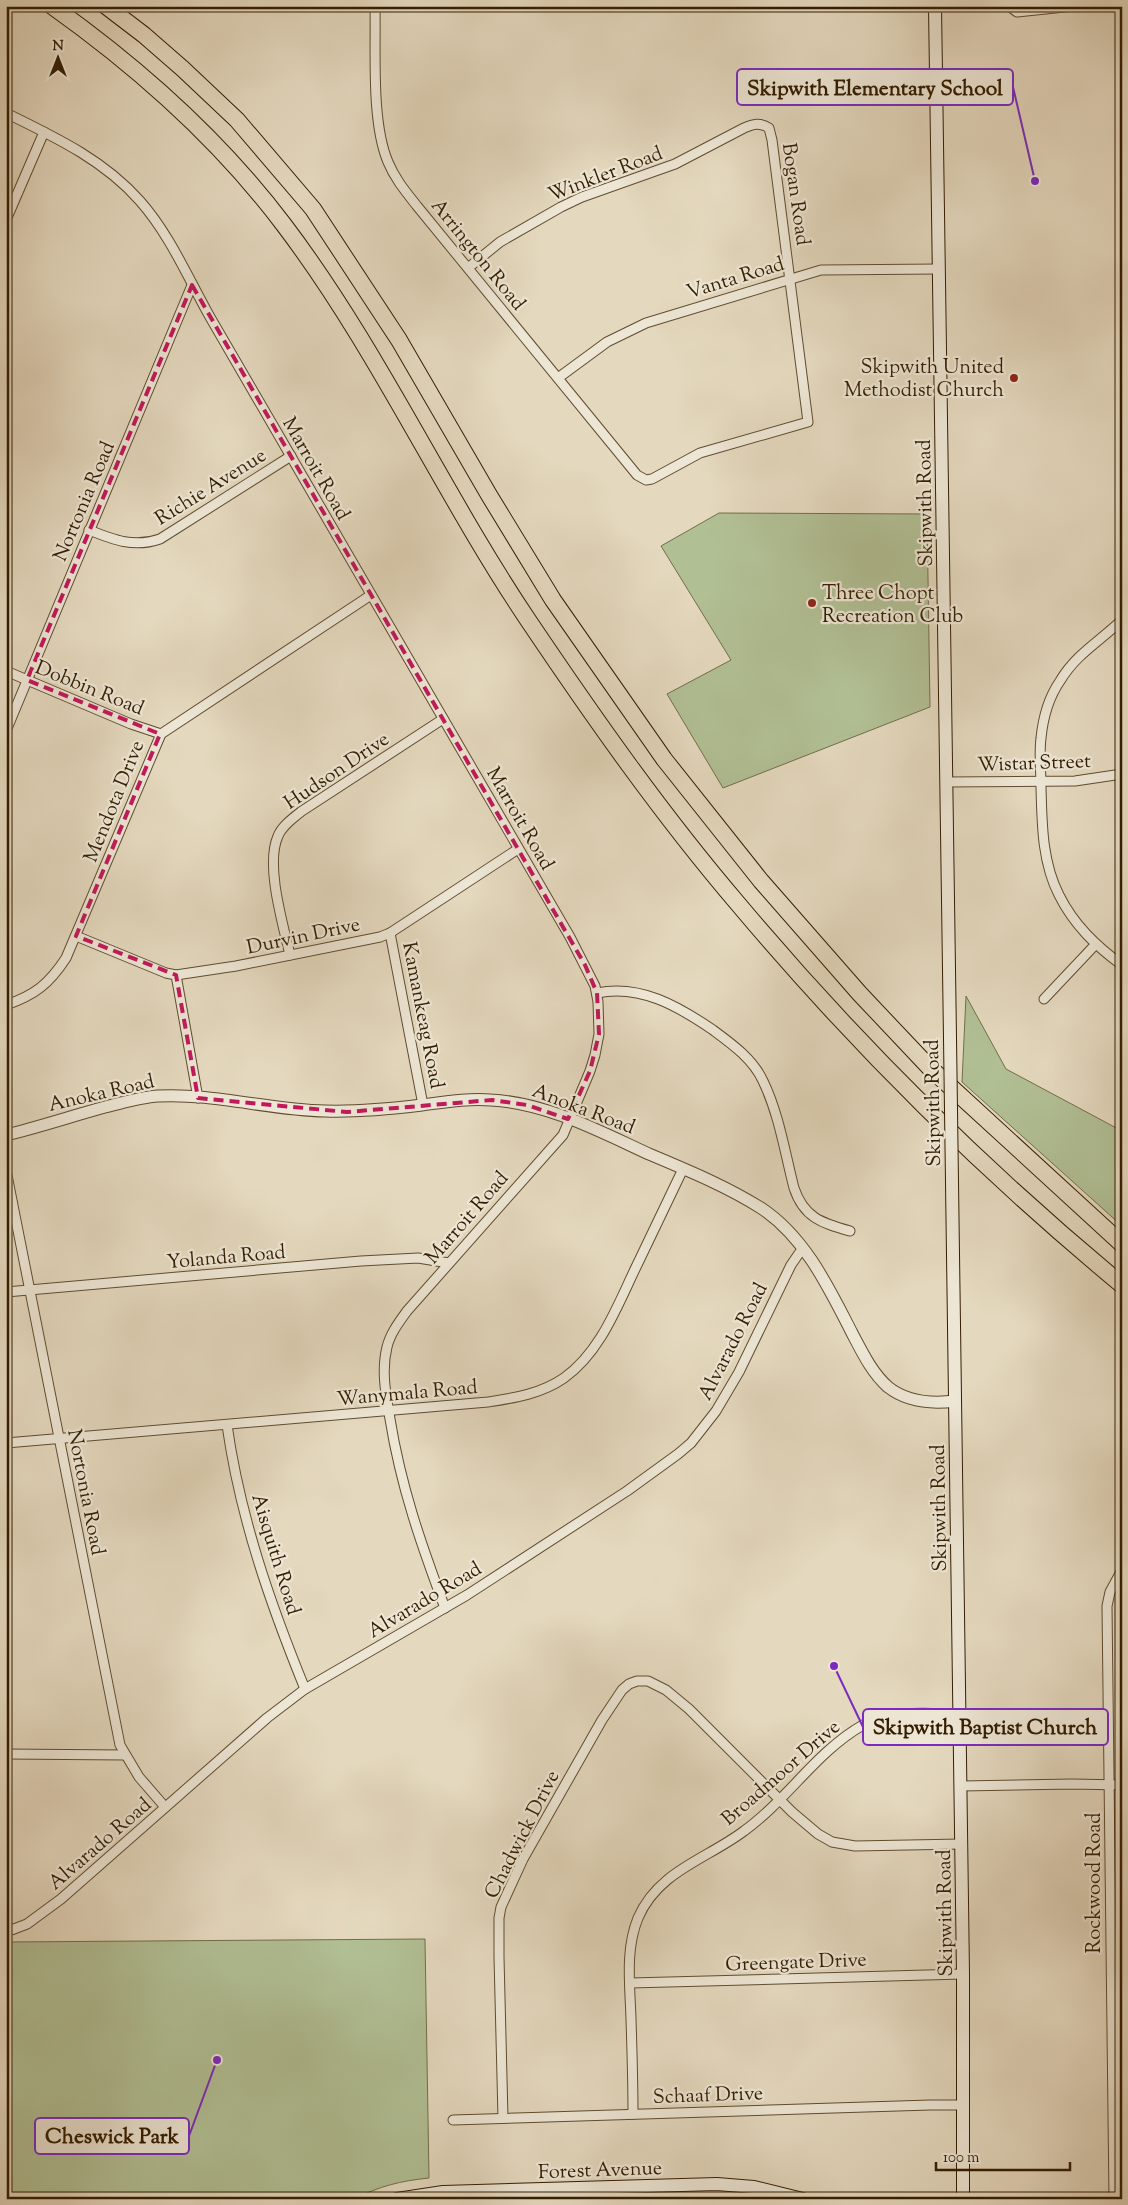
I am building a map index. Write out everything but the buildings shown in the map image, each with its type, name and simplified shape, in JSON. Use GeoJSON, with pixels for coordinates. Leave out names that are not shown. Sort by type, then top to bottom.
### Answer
{"type":"FeatureCollection","features":[{"type":"Feature","properties":{"kind":"highway"},"geometry":{"type":"LineString","coordinates":[[52,6],[124,60],[214,143],[286,228],[371,356],[461,512],[526,617],[616,748],[736,902],[824,1003],[906,1089],[1038,1215],[1122,1285]]}},
{"type":"Feature","properties":{"kind":"highway"},"geometry":{"type":"LineString","coordinates":[[106,6],[144,35],[237,120],[313,209],[399,340],[488,495],[553,600],[653,744],[761,881],[848,981],[930,1067],[1122,1244]]}},
{"type":"Feature","properties":{"kind":"main road","name":"Skipwith Road"},"geometry":{"type":"LineString","coordinates":[[935,6],[962,1844],[963,2199]]}},
{"type":"Feature","properties":{"kind":"main road","name":"Forest Avenue"},"geometry":{"type":"LineString","coordinates":[[397,2199],[443,2192],[718,2184],[754,2187],[803,2199]]}},
{"type":"Feature","properties":{"kind":"street","name":"Arrington Road"},"geometry":{"type":"LineString","coordinates":[[375,6],[378,123],[382,145],[399,184],[637,475],[646,480],[652,479]]}},
{"type":"Feature","properties":{"kind":"street"},"geometry":{"type":"LineString","coordinates":[[1010,6],[1017,12],[1074,6]]}},
{"type":"Feature","properties":{"kind":"street","name":"Marroit Road"},"geometry":{"type":"LineString","coordinates":[[6,114],[44,132],[92,159],[140,201],[160,228],[586,965],[596,993],[598,1034],[596,1055],[563,1135],[407,1311],[388,1344],[384,1375],[389,1411],[408,1507],[445,1608]]}},
{"type":"Feature","properties":{"kind":"street","name":"Winkler Road"},"geometry":{"type":"LineString","coordinates":[[468,268],[500,242],[561,207],[591,194],[675,164],[744,128],[753,124],[762,124]]}},
{"type":"Feature","properties":{"kind":"street","name":"Bogan Road"},"geometry":{"type":"LineString","coordinates":[[652,479],[700,453],[808,422],[772,140],[769,128],[762,124]]}},
{"type":"Feature","properties":{"kind":"street"},"geometry":{"type":"LineString","coordinates":[[6,220],[44,132]]}},
{"type":"Feature","properties":{"kind":"street","name":"Vanta Road"},"geometry":{"type":"LineString","coordinates":[[558,378],[607,342],[646,323],[821,270],[939,269]]}},
{"type":"Feature","properties":{"kind":"street","name":"Nortonia Road"},"geometry":{"type":"LineString","coordinates":[[6,731],[192,285]]}},
{"type":"Feature","properties":{"kind":"street","name":"Richie Avenue"},"geometry":{"type":"LineString","coordinates":[[89,530],[126,544],[140,544],[160,539],[291,456]]}},
{"type":"Feature","properties":{"kind":"street","name":"Mendota Drive"},"geometry":{"type":"LineString","coordinates":[[6,1005],[30,995],[48,983],[66,958],[161,734],[371,595]]}},
{"type":"Feature","properties":{"kind":"street"},"geometry":{"type":"LineString","coordinates":[[1122,620],[1079,656],[1056,688],[1045,713],[1041,738],[1044,843],[1050,873],[1065,907],[1078,926],[1095,944],[1122,965]]}},
{"type":"Feature","properties":{"kind":"street","name":"Dobbin Road"},"geometry":{"type":"LineString","coordinates":[[6,671],[131,724],[161,734]]}},
{"type":"Feature","properties":{"kind":"street","name":"Hudson Drive"},"geometry":{"type":"LineString","coordinates":[[290,955],[273,864],[275,844],[282,829],[302,811],[443,719]]}},
{"type":"Feature","properties":{"kind":"street","name":"Wistar Street"},"geometry":{"type":"LineString","coordinates":[[946,782],[1082,780],[1122,774]]}},
{"type":"Feature","properties":{"kind":"street","name":"Durvin Drive"},"geometry":{"type":"LineString","coordinates":[[76,936],[166,973],[176,975],[236,966],[390,933],[518,849]]}},
{"type":"Feature","properties":{"kind":"street","name":"Kamankeag Road"},"geometry":{"type":"LineString","coordinates":[[390,933],[424,1105]]}},
{"type":"Feature","properties":{"kind":"street"},"geometry":{"type":"LineString","coordinates":[[1044,999],[1095,944]]}},
{"type":"Feature","properties":{"kind":"street"},"geometry":{"type":"LineString","coordinates":[[176,975],[198,1098]]}},
{"type":"Feature","properties":{"kind":"street"},"geometry":{"type":"LineString","coordinates":[[596,993],[610,991],[631,992],[668,1002],[685,1011],[719,1035],[748,1060],[758,1072],[770,1096],[799,1202],[815,1218],[850,1231]]}},
{"type":"Feature","properties":{"kind":"street","name":"Anoka Road"},"geometry":{"type":"LineString","coordinates":[[6,1135],[126,1102],[161,1096],[320,1111],[387,1109],[456,1101],[492,1100],[527,1105],[568,1119],[683,1169],[764,1210],[792,1236],[817,1268],[859,1346],[879,1378],[888,1387],[910,1399],[925,1402],[955,1402]]}},
{"type":"Feature","properties":{"kind":"street","name":"Wanymala Road"},"geometry":{"type":"LineString","coordinates":[[6,1443],[513,1399],[547,1387],[563,1378],[585,1358],[612,1318],[683,1169]]}},
{"type":"Feature","properties":{"kind":"street","name":"Nortonia Road"},"geometry":{"type":"LineString","coordinates":[[6,1170],[120,1745],[140,1777],[166,1807]]}},
{"type":"Feature","properties":{"kind":"street","name":"Alvarado Road"},"geometry":{"type":"LineString","coordinates":[[6,1932],[41,1916],[267,1718],[305,1689],[445,1608],[668,1463],[691,1443],[716,1411],[739,1372],[790,1265],[802,1249]]}},
{"type":"Feature","properties":{"kind":"street","name":"Yolanda Road"},"geometry":{"type":"LineString","coordinates":[[6,1292],[361,1261],[418,1258],[449,1263]]}},
{"type":"Feature","properties":{"kind":"street","name":"Aisquith Road"},"geometry":{"type":"LineString","coordinates":[[227,1425],[242,1504],[255,1556],[280,1628],[305,1689]]}},
{"type":"Feature","properties":{"kind":"street","name":"Rockwood Road"},"geometry":{"type":"LineString","coordinates":[[1114,2199],[1107,1606],[1110,1592],[1122,1570]]}},
{"type":"Feature","properties":{"kind":"street","name":"Chadwick Drive"},"geometry":{"type":"LineString","coordinates":[[503,2118],[498,1949],[501,1907],[523,1859],[602,1720],[622,1690],[629,1684],[640,1681],[655,1683],[689,1709],[779,1798]]}},
{"type":"Feature","properties":{"kind":"street","name":"Broadmoor Drive"},"geometry":{"type":"LineString","coordinates":[[633,2114],[629,1956],[633,1933],[644,1906],[653,1892],[682,1867],[744,1831],[824,1756],[850,1734],[868,1723],[898,1715],[960,1714]]}},
{"type":"Feature","properties":{"kind":"street"},"geometry":{"type":"LineString","coordinates":[[6,1754],[125,1755]]}},
{"type":"Feature","properties":{"kind":"street"},"geometry":{"type":"LineString","coordinates":[[961,1786],[1122,1786]]}},
{"type":"Feature","properties":{"kind":"street"},"geometry":{"type":"LineString","coordinates":[[779,1798],[818,1834],[844,1845],[962,1844]]}},
{"type":"Feature","properties":{"kind":"street","name":"Greengate Drive"},"geometry":{"type":"LineString","coordinates":[[630,1983],[963,1974]]}},
{"type":"Feature","properties":{"kind":"street","name":"Schaaf Drive"},"geometry":{"type":"LineString","coordinates":[[452,2120],[964,2105]]}},
{"type":"Feature","properties":{"kind":"highlighted area"},"geometry":{"type":"Polygon","coordinates":[[[192,285],[585,965],[597,993],[599,1034],[590,1071],[568,1119],[527,1105],[492,1100],[347,1112],[198,1098],[176,975],[76,936],[160,734],[27,680],[192,285]]]}},
{"type":"Feature","properties":{"kind":"green space","name":"Three Chopt Recreation Club"},"geometry":{"type":"Polygon","coordinates":[[[719,513],[927,514],[930,707],[723,788],[667,694],[731,660],[661,546],[719,513]]]}},
{"type":"Feature","properties":{"kind":"green space"},"geometry":{"type":"Polygon","coordinates":[[[966,996],[1006,1069],[1122,1131],[1122,1226],[962,1082],[966,996]]]}},
{"type":"Feature","properties":{"kind":"green space"},"geometry":{"type":"Polygon","coordinates":[[[425,1939],[429,2178],[390,2185],[354,2199],[6,2199],[6,1942],[425,1939]]]}},
{"type":"Feature","properties":{"kind":"place","name":"Skipwith Elementary School"},"geometry":{"type":"Point","coordinates":[1035,181]}},
{"type":"Feature","properties":{"kind":"place","name":"Skipwith United Methodist Church"},"geometry":{"type":"Point","coordinates":[1014,378]}},
{"type":"Feature","properties":{"kind":"place","name":"Three Chopt Recreation Club"},"geometry":{"type":"Point","coordinates":[812,603]}},
{"type":"Feature","properties":{"kind":"place","name":"Skipwith Baptist Church"},"geometry":{"type":"Point","coordinates":[834,1666]}},
{"type":"Feature","properties":{"kind":"place","name":"Cheswick Park"},"geometry":{"type":"Point","coordinates":[217,2060]}}]}
